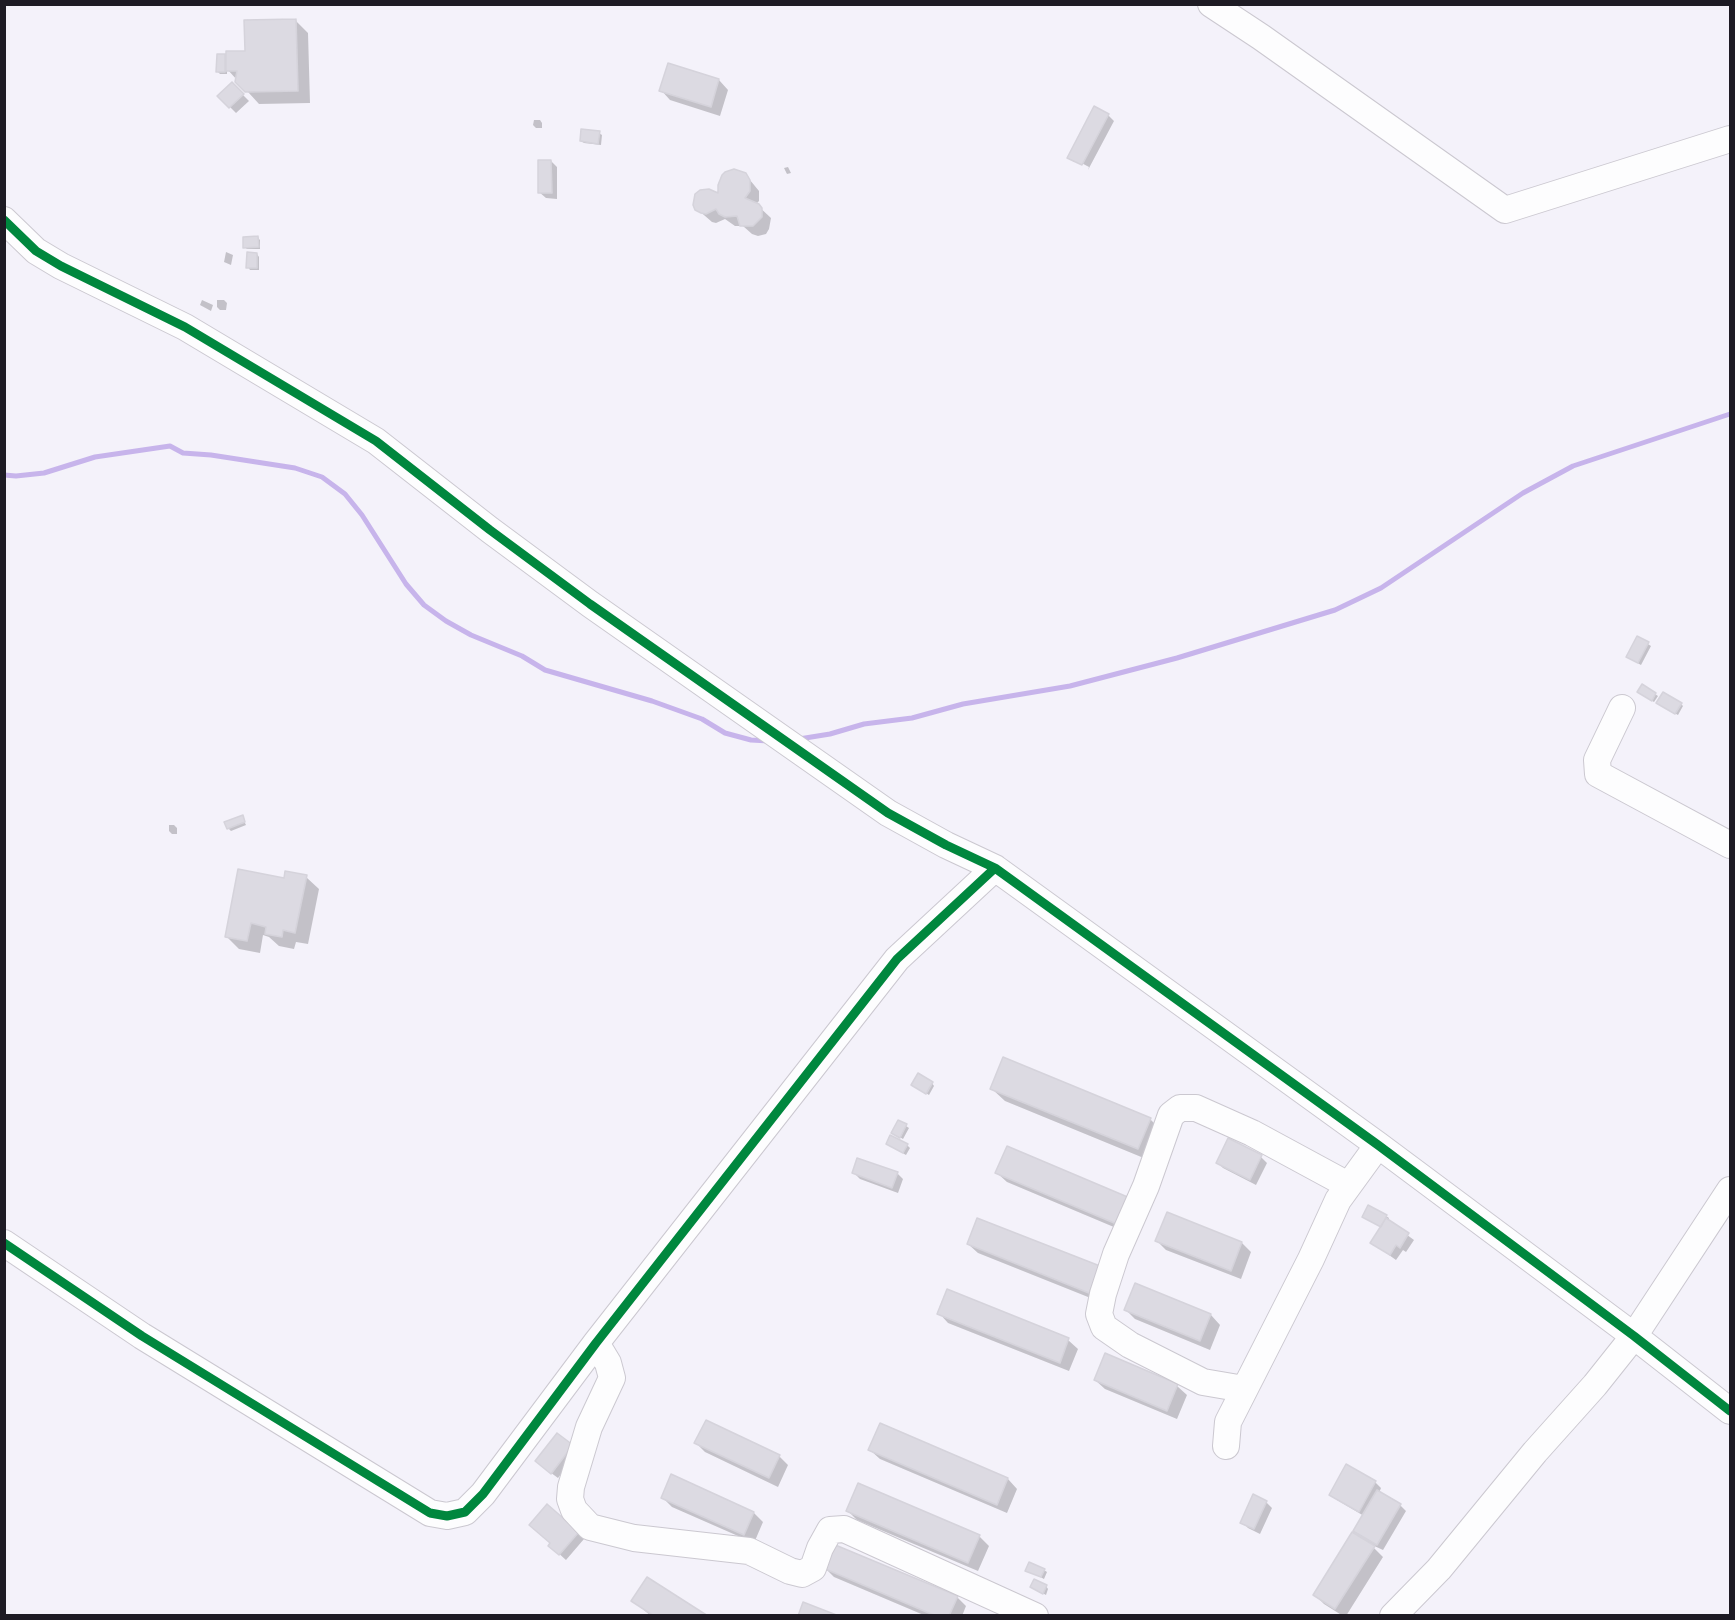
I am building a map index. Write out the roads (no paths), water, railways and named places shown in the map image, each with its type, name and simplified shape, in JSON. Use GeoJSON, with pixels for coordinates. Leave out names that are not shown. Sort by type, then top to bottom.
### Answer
{"type":"FeatureCollection","features":[{"type":"Feature","properties":{"kind":"street"},"geometry":{"type":"LineString","coordinates":[[1211,4],[1505,210],[1731,139]]}},
{"type":"Feature","properties":{"kind":"street"},"geometry":{"type":"LineString","coordinates":[[4,220],[36,251],[61,266],[185,327],[376,441],[590,604],[716,690],[888,813],[946,846],[996,868],[1378,1145],[1635,1336],[1731,1412]]}},
{"type":"Feature","properties":{"kind":"street"},"geometry":{"type":"LineString","coordinates":[[1622,708],[1597,760],[1598,774],[1731,845]]}},
{"type":"Feature","properties":{"kind":"street"},"geometry":{"type":"LineString","coordinates":[[4,1243],[182,1360],[430,1513],[447,1516],[465,1512],[483,1494],[596,1342],[897,959],[996,868]]}},
{"type":"Feature","properties":{"kind":"street"},"geometry":{"type":"LineString","coordinates":[[1245,1389],[1203,1382],[1130,1345],[1104,1327],[1100,1314],[1103,1294],[1116,1254],[1146,1186],[1171,1115],[1180,1108],[1196,1108],[1252,1133],[1348,1185]]}},
{"type":"Feature","properties":{"kind":"street"},"geometry":{"type":"LineString","coordinates":[[1226,1446],[1228,1422],[1261,1360],[1338,1200],[1378,1145]]}},
{"type":"Feature","properties":{"kind":"street"},"geometry":{"type":"LineString","coordinates":[[1393,1616],[1439,1569],[1535,1452],[1635,1336],[1731,1190]]}},
{"type":"Feature","properties":{"kind":"street"},"geometry":{"type":"LineString","coordinates":[[596,1342],[608,1363],[612,1378],[589,1426],[571,1487],[570,1499],[574,1510],[590,1527],[634,1538],[749,1551],[790,1571],[802,1574],[813,1568],[830,1530],[844,1528],[1035,1616]]}},
{"type":"Feature","properties":{"kind":"waterway"},"geometry":{"type":"LineString","coordinates":[[799,739],[830,734],[864,724],[912,718],[963,704],[1070,686],[1177,658],[1335,610],[1381,588],[1523,493],[1573,466],[1730,414]]}},
{"type":"Feature","properties":{"kind":"waterway"},"geometry":{"type":"LineString","coordinates":[[4,475],[44,473],[95,457],[170,446],[183,453],[295,468],[322,477],[345,494],[362,515],[406,584],[424,605],[446,621],[471,635],[522,656],[545,670],[652,701],[702,719],[725,733],[751,740],[769,741]]}}]}
